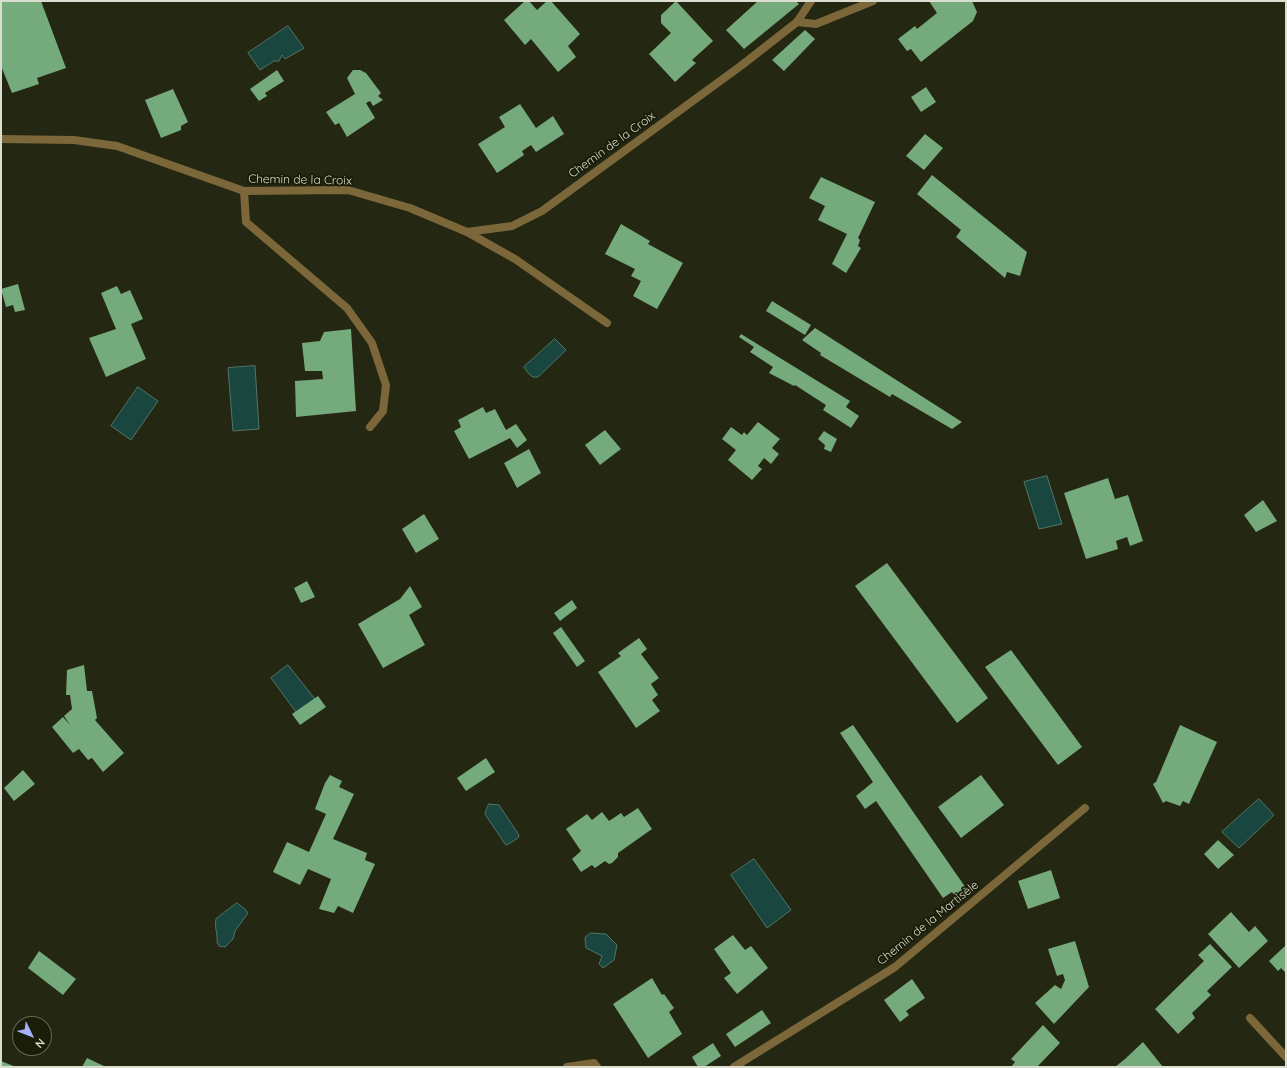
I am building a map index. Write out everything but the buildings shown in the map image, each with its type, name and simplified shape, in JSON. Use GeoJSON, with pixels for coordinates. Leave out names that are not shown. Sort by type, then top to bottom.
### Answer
{"type":"FeatureCollection","features":[{"type":"Feature","properties":{"kind":"street","name":"Chemin de la Croix"},"geometry":{"type":"LineString","coordinates":[[1,139],[74,140],[117,146],[244,191],[348,190],[410,208],[467,232],[512,226],[542,211],[742,65],[796,22],[811,1]]}},
{"type":"Feature","properties":{"kind":"street"},"geometry":{"type":"LineString","coordinates":[[796,22],[816,24],[873,1]]}},
{"type":"Feature","properties":{"kind":"street"},"geometry":{"type":"LineString","coordinates":[[244,191],[246,222],[347,308],[372,343],[386,384],[383,411],[370,427]]}},
{"type":"Feature","properties":{"kind":"street"},"geometry":{"type":"LineString","coordinates":[[467,232],[515,259],[607,323]]}},
{"type":"Feature","properties":{"kind":"street","name":"Chemin de la Martisèle"},"geometry":{"type":"LineString","coordinates":[[734,1067],[895,967],[1085,808]]}},
{"type":"Feature","properties":{"kind":"street"},"geometry":{"type":"LineString","coordinates":[[1250,1018],[1286,1057]]}},
{"type":"Feature","properties":{"kind":"street"},"geometry":{"type":"LineString","coordinates":[[567,1067],[594,1063],[597,1067]]}},
{"type":"Feature","properties":{"kind":"water"},"geometry":{"type":"Polygon","coordinates":[[[288,26],[304,48],[285,59],[282,55],[279,61],[274,61],[260,70],[248,53],[288,26]]]}},
{"type":"Feature","properties":{"kind":"water"},"geometry":{"type":"Polygon","coordinates":[[[555,339],[566,350],[538,377],[531,376],[524,367],[555,339]]]}},
{"type":"Feature","properties":{"kind":"water"},"geometry":{"type":"Polygon","coordinates":[[[255,366],[259,429],[233,431],[228,368],[255,366]]]}},
{"type":"Feature","properties":{"kind":"water"},"geometry":{"type":"Polygon","coordinates":[[[138,387],[158,401],[131,440],[111,426],[138,387]]]}},
{"type":"Feature","properties":{"kind":"water"},"geometry":{"type":"Polygon","coordinates":[[[1047,476],[1062,524],[1039,529],[1024,482],[1047,476]]]}},
{"type":"Feature","properties":{"kind":"water"},"geometry":{"type":"Polygon","coordinates":[[[288,665],[315,699],[296,712],[271,678],[288,665]]]}},
{"type":"Feature","properties":{"kind":"water"},"geometry":{"type":"Polygon","coordinates":[[[1259,799],[1274,815],[1239,848],[1222,832],[1259,799]]]}},
{"type":"Feature","properties":{"kind":"water"},"geometry":{"type":"Polygon","coordinates":[[[489,804],[499,805],[519,835],[518,838],[507,845],[485,814],[489,804]]]}},
{"type":"Feature","properties":{"kind":"water"},"geometry":{"type":"Polygon","coordinates":[[[754,859],[791,910],[767,928],[731,875],[754,859]]]}},
{"type":"Feature","properties":{"kind":"water"},"geometry":{"type":"Polygon","coordinates":[[[237,903],[248,913],[235,931],[233,939],[225,947],[219,946],[217,942],[215,925],[216,919],[237,903]]]}},
{"type":"Feature","properties":{"kind":"water"},"geometry":{"type":"Polygon","coordinates":[[[591,933],[606,934],[617,945],[614,960],[603,968],[599,964],[602,956],[586,948],[585,938],[591,933]]]}}]}
